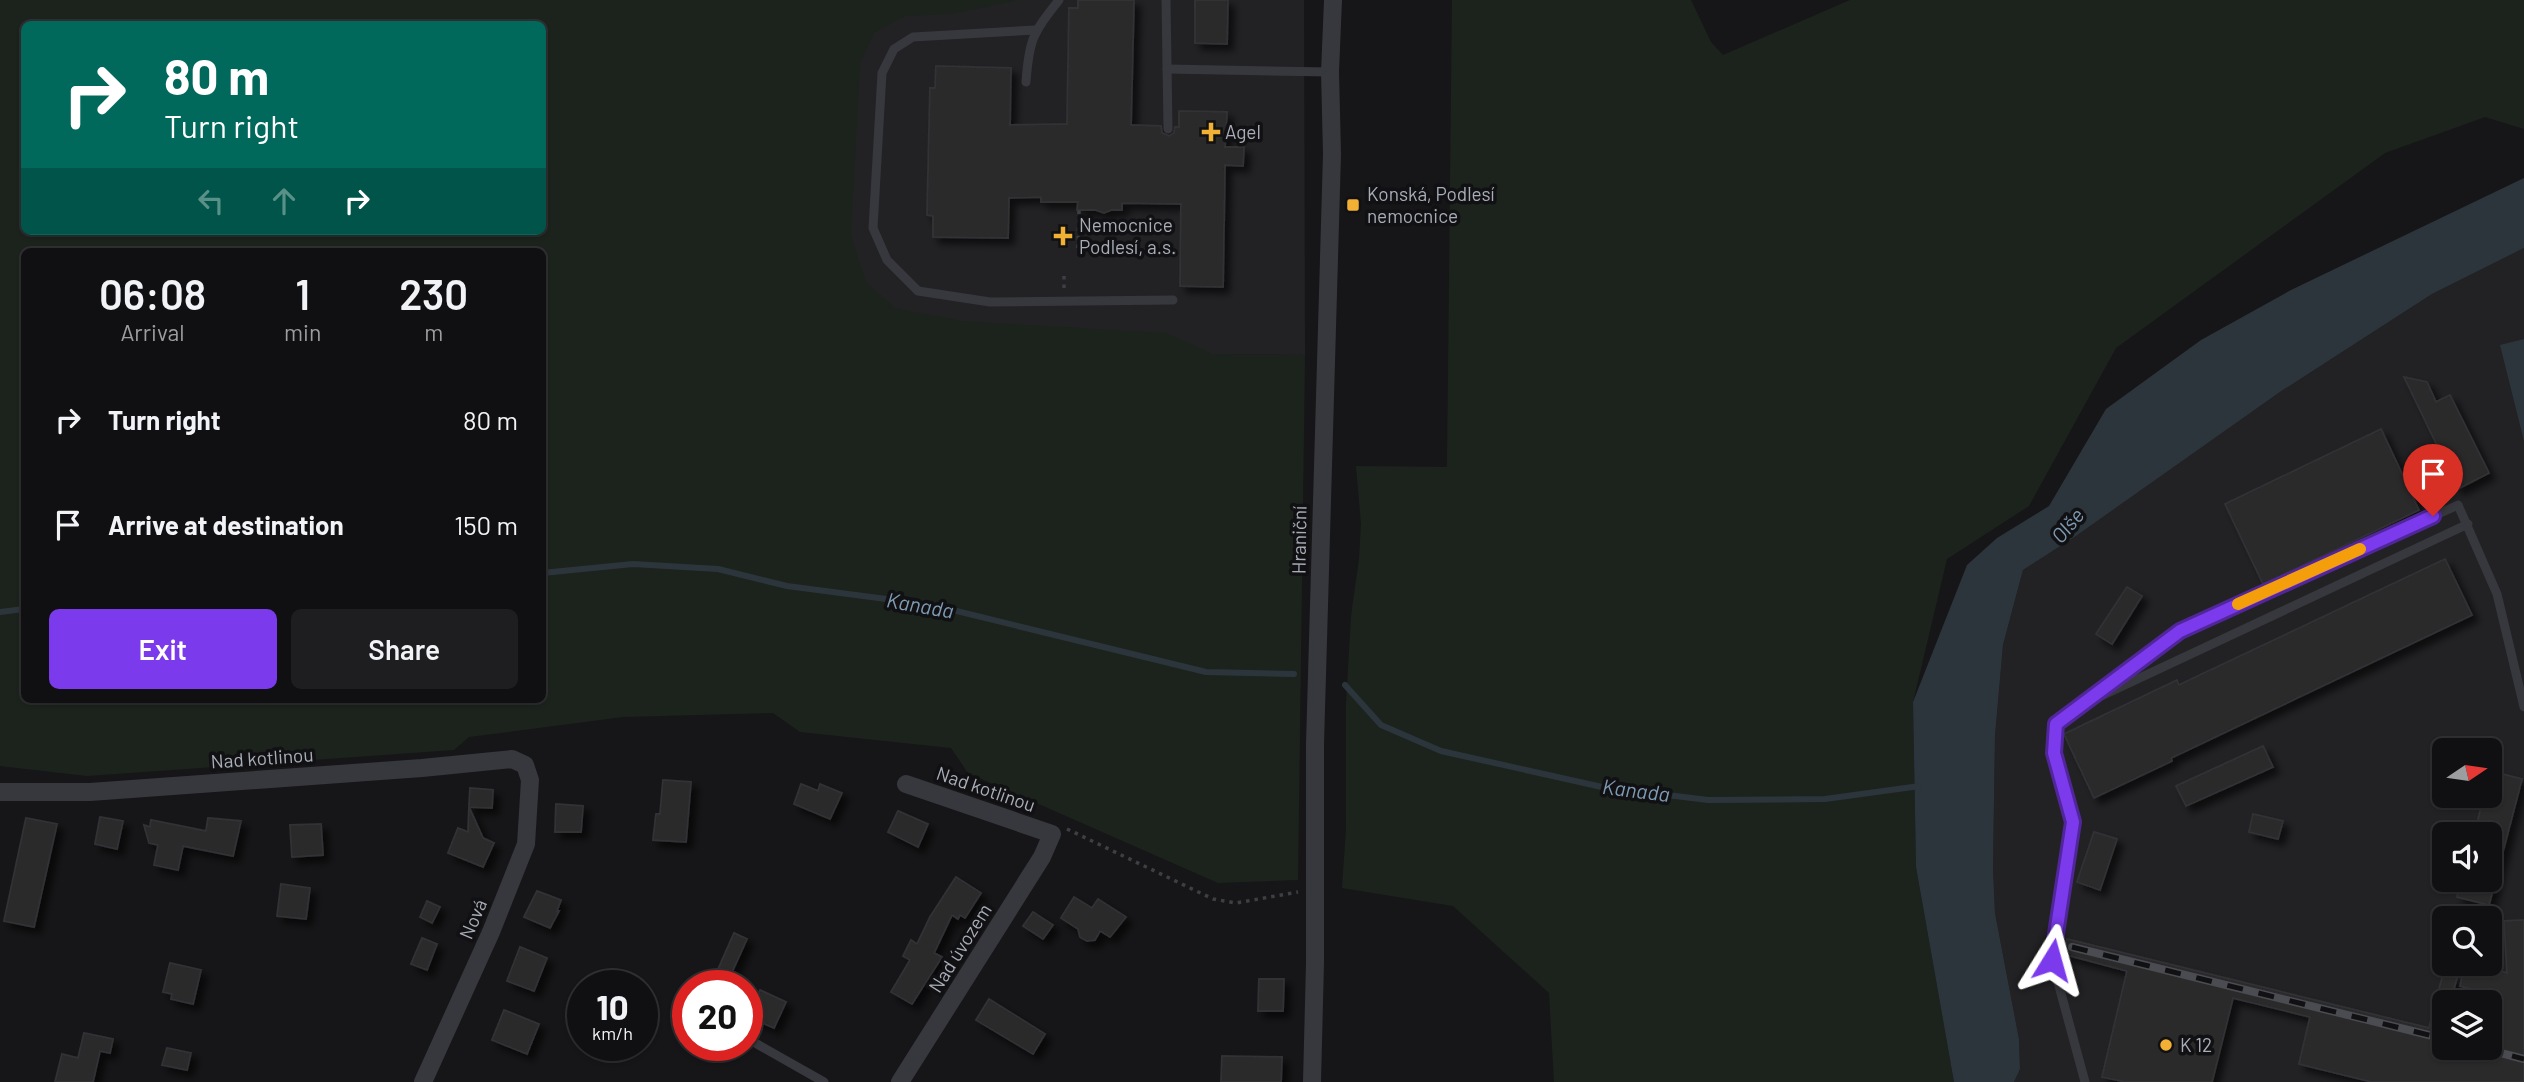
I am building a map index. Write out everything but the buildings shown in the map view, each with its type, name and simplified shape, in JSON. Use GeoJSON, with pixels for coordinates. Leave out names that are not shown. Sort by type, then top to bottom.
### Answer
{"type":"FeatureCollection","features":[{"type":"Feature","properties":{"kind":"street","name":"Hraniční"},"geometry":{"type":"LineString","coordinates":[[1312,1082],[1315,744],[1332,154],[1330,72],[1333,0]]}},
{"type":"Feature","properties":{"kind":"street","name":"Nad kotlinou"},"geometry":{"type":"LineString","coordinates":[[0,792],[90,792],[512,759],[525,765]]}},
{"type":"Feature","properties":{"kind":"street","name":"Nová"},"geometry":{"type":"LineString","coordinates":[[423,1082],[491,932],[526,844],[530,780],[525,765]]}},
{"type":"Feature","properties":{"kind":"street","name":"Nad kotlinou"},"geometry":{"type":"LineString","coordinates":[[906,784],[1052,834]]}},
{"type":"Feature","properties":{"kind":"street","name":"Nad úvozem"},"geometry":{"type":"LineString","coordinates":[[900,1082],[1042,857],[1052,834]]}},
{"type":"Feature","properties":{"kind":"lane"},"geometry":{"type":"LineString","coordinates":[[1026,82],[1027,55],[1035,30],[1059,0]]}},
{"type":"Feature","properties":{"kind":"lane"},"geometry":{"type":"LineString","coordinates":[[1166,0],[1168,129]]}},
{"type":"Feature","properties":{"kind":"lane"},"geometry":{"type":"LineString","coordinates":[[1035,30],[913,37],[894,49],[882,73],[873,228],[887,260],[918,291],[990,302],[1173,300]]}},
{"type":"Feature","properties":{"kind":"lane"},"geometry":{"type":"LineString","coordinates":[[1167,69],[1330,72]]}},
{"type":"Feature","properties":{"kind":"lane"},"geometry":{"type":"LineString","coordinates":[[2085,1082],[2052,960],[2073,822],[2054,753],[2056,724],[2180,631],[2458,505],[2497,594],[2524,706]]}},
{"type":"Feature","properties":{"kind":"lane"},"geometry":{"type":"LineString","coordinates":[[2080,706],[2468,524]]}},
{"type":"Feature","properties":{"kind":"lane"},"geometry":{"type":"LineString","coordinates":[[763,1047],[824,1082]]}},
{"type":"Feature","properties":{"kind":"path"},"geometry":{"type":"LineString","coordinates":[[1079,210],[1079,248]]}},
{"type":"Feature","properties":{"kind":"path"},"geometry":{"type":"LineString","coordinates":[[1052,834],[1067,829],[1213,899],[1236,903],[1315,889]]}},
{"type":"Feature","properties":{"kind":"shaded area"},"geometry":{"type":"Polygon","coordinates":[[[0,0],[1019,0],[952,14],[905,16],[874,33],[860,64],[851,235],[866,282],[895,308],[962,321],[1167,333],[1212,354],[1305,355],[1298,880],[1218,883],[968,773],[951,748],[800,732],[773,713],[623,717],[469,737],[454,750],[87,776],[0,766],[0,0]]]}},
{"type":"Feature","properties":{"kind":"shaded area","name":"Nemocnice Podlesí, a.s."},"geometry":{"type":"Polygon","coordinates":[[[823,0],[1304,0],[1305,355],[821,352],[823,0]]]}},
{"type":"Feature","properties":{"kind":"shaded area"},"geometry":{"type":"Polygon","coordinates":[[[1452,0],[1691,0],[1711,42],[1723,55],[1850,0],[2524,0],[2524,129],[2485,117],[2385,153],[2116,348],[2029,506],[1947,559],[1913,702],[1916,867],[1954,1082],[1554,1082],[1549,993],[1453,906],[1342,888],[1346,829],[1346,704],[1351,616],[1361,524],[1356,466],[1447,467],[1452,0]]]}},
{"type":"Feature","properties":{"kind":"shaded area"},"geometry":{"type":"Polygon","coordinates":[[[2524,248],[2524,1082],[2014,1082],[2020,1069],[2019,1039],[1995,913],[1995,736],[2003,645],[2023,570],[2076,536],[2280,392],[2432,294],[2524,248]]]}},
{"type":"Feature","properties":{"kind":"water","name":"Olše"},"geometry":{"type":"Polygon","coordinates":[[[2524,178],[2524,248],[2432,294],[2280,392],[2076,536],[2023,570],[2003,645],[1995,736],[1993,869],[1995,913],[2019,1039],[2020,1069],[2014,1082],[1954,1082],[1916,867],[1913,702],[1967,565],[1997,538],[2049,506],[2106,409],[2201,340],[2291,290],[2524,178]]]}},
{"type":"Feature","properties":{"kind":"water"},"geometry":{"type":"Polygon","coordinates":[[[2524,339],[2524,441],[2500,345],[2524,339]]]}},
{"type":"Feature","properties":{"kind":"waterway","name":"Kanada"},"geometry":{"type":"LineString","coordinates":[[546,573],[633,564],[718,569],[787,586],[932,605],[1206,672],[1294,674]]}},
{"type":"Feature","properties":{"kind":"waterway","name":"Kanada"},"geometry":{"type":"LineString","coordinates":[[0,612],[21,609]]}},
{"type":"Feature","properties":{"kind":"waterway","name":"Kanada"},"geometry":{"type":"LineString","coordinates":[[1345,685],[1381,725],[1441,751],[1602,787],[1708,800],[1825,799],[1920,786]]}},
{"type":"Feature","properties":{"kind":"railway"},"geometry":{"type":"LineString","coordinates":[[2072,947],[2432,1036]]}},
{"type":"Feature","properties":{"kind":"railway"},"geometry":{"type":"LineString","coordinates":[[2502,1053],[2524,1059]]}},
{"type":"Feature","properties":{"kind":"slow traffic"},"geometry":{"type":"LineString","coordinates":[[2238,604],[2360,549]]}},
{"type":"Feature","properties":{"kind":"place","name":"Agel"},"geometry":{"type":"Point","coordinates":[1211,132]}},
{"type":"Feature","properties":{"kind":"place","name":"Konská, Podlesí nemocnice"},"geometry":{"type":"Point","coordinates":[1353,205]}},
{"type":"Feature","properties":{"kind":"place","name":"Nemocnice Podlesí, a.s."},"geometry":{"type":"Point","coordinates":[1063,236]}},
{"type":"Feature","properties":{"kind":"place","name":"K 12"},"geometry":{"type":"Point","coordinates":[2166,1045]}},
{"type":"Feature","properties":{"kind":"route"},"geometry":{"type":"LineString","coordinates":[[2052,960],[2073,822],[2054,753],[2056,724],[2180,631],[2433,516]]}}]}
